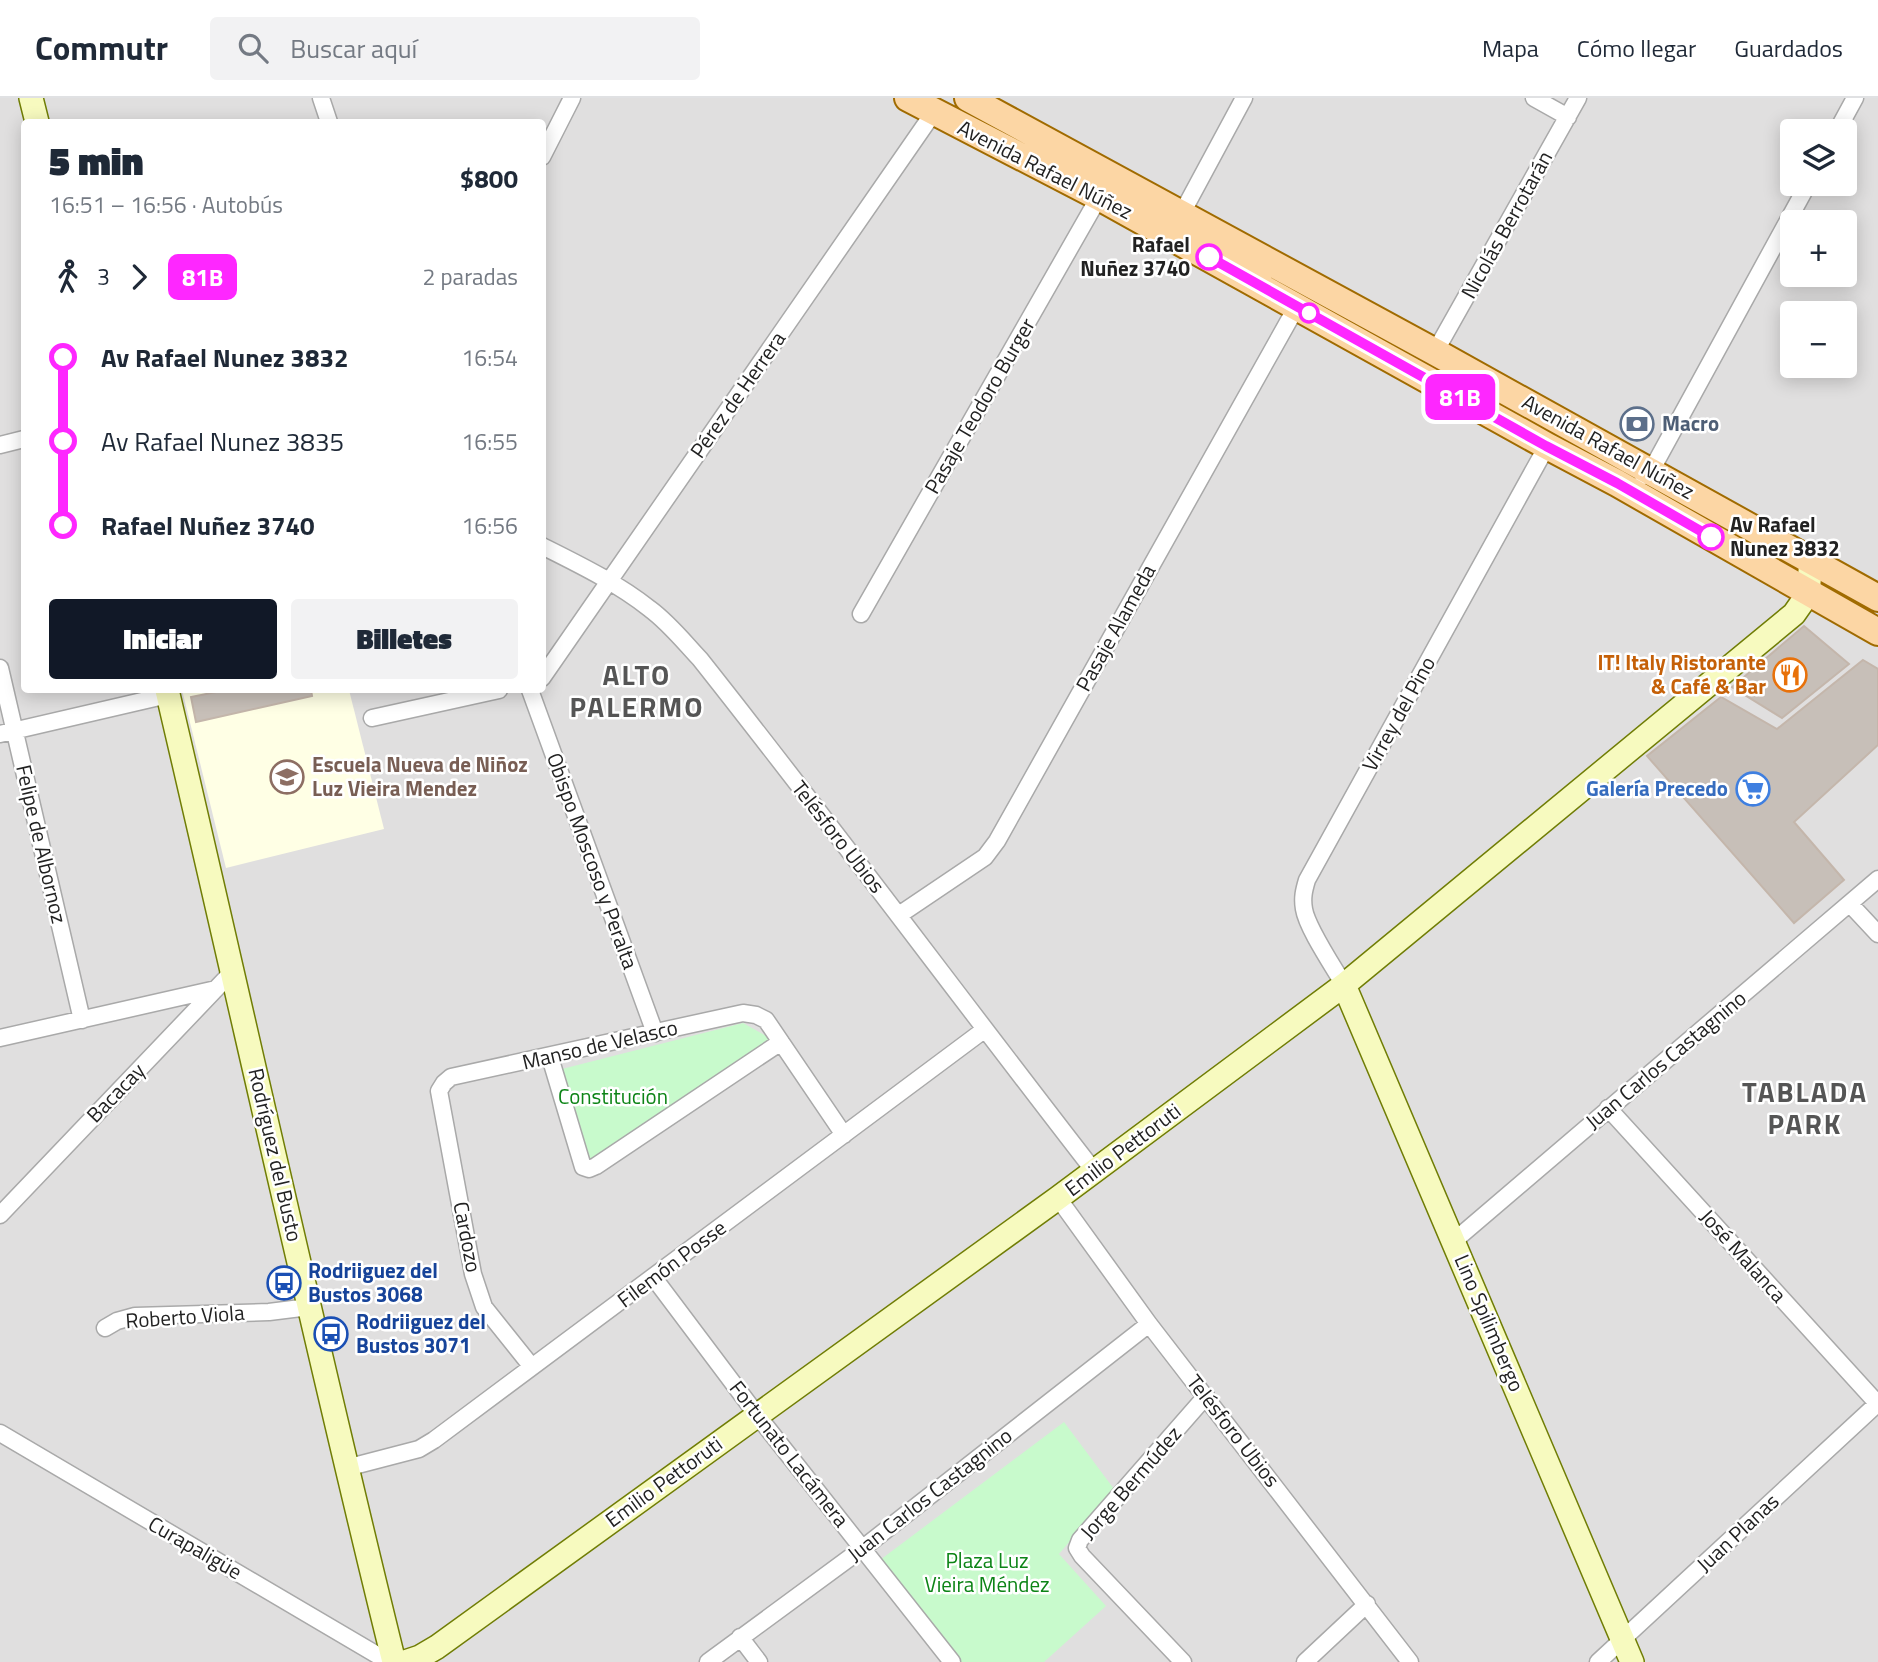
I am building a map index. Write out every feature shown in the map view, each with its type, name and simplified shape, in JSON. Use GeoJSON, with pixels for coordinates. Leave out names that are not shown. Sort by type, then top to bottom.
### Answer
{"type":"FeatureCollection","features":[{"type":"Feature","properties":{"kind":"main road"},"geometry":{"type":"LineString","coordinates":[[31,98],[36,119]]}},
{"type":"Feature","properties":{"kind":"main road","name":"Avenida Rafael Núñez"},"geometry":{"type":"LineString","coordinates":[[908,98],[1099,197],[1297,306],[1617,483],[1878,632]]}},
{"type":"Feature","properties":{"kind":"main road","name":"Avenida Rafael Núñez"},"geometry":{"type":"LineString","coordinates":[[968,98],[1435,352],[1878,598]]}},
{"type":"Feature","properties":{"kind":"main road"},"geometry":{"type":"LineString","coordinates":[[1808,594],[1811,560]]}},
{"type":"Feature","properties":{"kind":"main road","name":"Emilio Pettoruti"},"geometry":{"type":"LineString","coordinates":[[405,1662],[437,1647],[1058,1199],[1344,985],[1794,614],[1808,594]]}},
{"type":"Feature","properties":{"kind":"main road","name":"Rodríguez del Busto"},"geometry":{"type":"LineString","coordinates":[[168,693],[392,1662]]}},
{"type":"Feature","properties":{"kind":"main road","name":"Lino Spilimbergo"},"geometry":{"type":"LineString","coordinates":[[1344,985],[1632,1662]]}},
{"type":"Feature","properties":{"kind":"street"},"geometry":{"type":"LineString","coordinates":[[321,98],[328,119]]}},
{"type":"Feature","properties":{"kind":"street"},"geometry":{"type":"LineString","coordinates":[[546,149],[572,98]]}},
{"type":"Feature","properties":{"kind":"street"},"geometry":{"type":"LineString","coordinates":[[1181,215],[1244,98]]}},
{"type":"Feature","properties":{"kind":"street"},"geometry":{"type":"LineString","coordinates":[[1534,98],[1568,117]]}},
{"type":"Feature","properties":{"kind":"street","name":"Nicolás Berrotarán"},"geometry":{"type":"LineString","coordinates":[[1435,352],[1578,98]]}},
{"type":"Feature","properties":{"kind":"street"},"geometry":{"type":"LineString","coordinates":[[1844,119],[1855,98]]}},
{"type":"Feature","properties":{"kind":"street","name":"Pérez de Herrera"},"geometry":{"type":"LineString","coordinates":[[546,672],[934,113]]}},
{"type":"Feature","properties":{"kind":"street"},"geometry":{"type":"LineString","coordinates":[[1617,483],[1641,478],[1651,471],[1801,196]]}},
{"type":"Feature","properties":{"kind":"street","name":"Pasaje Teodoro Burger"},"geometry":{"type":"LineString","coordinates":[[861,614],[1099,197]]}},
{"type":"Feature","properties":{"kind":"street","name":"Pasaje Alameda"},"geometry":{"type":"LineString","coordinates":[[899,915],[985,858],[997,841],[1297,306]]}},
{"type":"Feature","properties":{"kind":"street"},"geometry":{"type":"LineString","coordinates":[[0,445],[21,440]]}},
{"type":"Feature","properties":{"kind":"street","name":"Virrey del Pino"},"geometry":{"type":"LineString","coordinates":[[1344,985],[1304,911],[1303,896],[1307,880],[1546,446]]}},
{"type":"Feature","properties":{"kind":"street","name":"Telésforo Ubios"},"geometry":{"type":"LineString","coordinates":[[546,548],[610,581],[651,610],[676,632],[700,659],[1094,1171]]}},
{"type":"Feature","properties":{"kind":"street","name":"Felipe de Albornoz"},"geometry":{"type":"LineString","coordinates":[[0,668],[7,732],[82,1020]]}},
{"type":"Feature","properties":{"kind":"street"},"geometry":{"type":"LineString","coordinates":[[7,732],[164,693]]}},
{"type":"Feature","properties":{"kind":"street"},"geometry":{"type":"LineString","coordinates":[[372,718],[485,693]]}},
{"type":"Feature","properties":{"kind":"street","name":"Obispo Moscoso y Peralta"},"geometry":{"type":"LineString","coordinates":[[533,693],[655,1032]]}},
{"type":"Feature","properties":{"kind":"street","name":"Juan Carlos Castagnino"},"geometry":{"type":"LineString","coordinates":[[1454,1241],[1878,880]]}},
{"type":"Feature","properties":{"kind":"street"},"geometry":{"type":"LineString","coordinates":[[1850,905],[1878,934]]}},
{"type":"Feature","properties":{"kind":"street","name":"Bacacay"},"geometry":{"type":"LineString","coordinates":[[0,1215],[233,971]]}},
{"type":"Feature","properties":{"kind":"street"},"geometry":{"type":"LineString","coordinates":[[0,1038],[216,989]]}},
{"type":"Feature","properties":{"kind":"street","name":"Manso de Velasco"},"geometry":{"type":"LineString","coordinates":[[439,1091],[451,1077],[743,1013],[766,1020],[781,1042]]}},
{"type":"Feature","properties":{"kind":"street","name":"Filemón Posse"},"geometry":{"type":"LineString","coordinates":[[346,1468],[419,1449],[434,1440],[984,1030]]}},
{"type":"Feature","properties":{"kind":"street"},"geometry":{"type":"LineString","coordinates":[[550,1057],[583,1167],[589,1169],[781,1042],[844,1135]]}},
{"type":"Feature","properties":{"kind":"street","name":"Cardozo"},"geometry":{"type":"LineString","coordinates":[[439,1091],[473,1275],[484,1307],[531,1367]]}},
{"type":"Feature","properties":{"kind":"street","name":"José Malanca"},"geometry":{"type":"LineString","coordinates":[[1608,1108],[1878,1404]]}},
{"type":"Feature","properties":{"kind":"street","name":"Telésforo Ubios"},"geometry":{"type":"LineString","coordinates":[[1058,1199],[1149,1324],[1410,1662]]}},
{"type":"Feature","properties":{"kind":"street","name":"Fortunato Lacámera"},"geometry":{"type":"LineString","coordinates":[[654,1278],[757,1416],[952,1662]]}},
{"type":"Feature","properties":{"kind":"street","name":"Roberto Viola"},"geometry":{"type":"LineString","coordinates":[[105,1328],[117,1321],[135,1317],[269,1312],[309,1307]]}},
{"type":"Feature","properties":{"kind":"street","name":"Juan Carlos Castagnino"},"geometry":{"type":"LineString","coordinates":[[708,1662],[863,1548],[1149,1324]]}},
{"type":"Feature","properties":{"kind":"street","name":"Jorge Bermúdez"},"geometry":{"type":"LineString","coordinates":[[1183,1662],[1077,1548],[1080,1540],[1206,1396]]}},
{"type":"Feature","properties":{"kind":"street","name":"Juan Planas"},"geometry":{"type":"LineString","coordinates":[[1598,1662],[1878,1404]]}},
{"type":"Feature","properties":{"kind":"street","name":"Curapaligüe"},"geometry":{"type":"LineString","coordinates":[[0,1433],[392,1662]]}},
{"type":"Feature","properties":{"kind":"street"},"geometry":{"type":"LineString","coordinates":[[1305,1662],[1367,1604]]}},
{"type":"Feature","properties":{"kind":"street"},"geometry":{"type":"LineString","coordinates":[[740,1637],[759,1662]]}},
{"type":"Feature","properties":{"kind":"shaded area"},"geometry":{"type":"Polygon","coordinates":[[[0,98],[1878,98],[1878,1662],[0,1662],[0,98]]]}},
{"type":"Feature","properties":{"kind":"shaded area","name":"Escuela Nueva de Niñoz Luz Vieira Mendez"},"geometry":{"type":"Polygon","coordinates":[[[183,693],[350,693],[384,829],[226,868],[183,693]]]}},
{"type":"Feature","properties":{"kind":"green space","name":"Constitución"},"geometry":{"type":"Polygon","coordinates":[[[743,1023],[775,1041],[590,1160],[558,1070],[743,1023]]]}},
{"type":"Feature","properties":{"kind":"green space","name":"Plaza Luz Vieira Méndez"},"geometry":{"type":"Polygon","coordinates":[[[1064,1422],[1114,1489],[1059,1554],[1106,1606],[1044,1662],[961,1662],[880,1560],[1064,1422]]]}},
{"type":"Feature","properties":{"kind":"building","name":"IT! Italy Ristorante & Café & Bar"},"geometry":{"type":"Polygon","coordinates":[[[1804,626],[1849,664],[1782,718],[1732,687],[1804,626]]]}},
{"type":"Feature","properties":{"kind":"building","name":"Galería Precedo"},"geometry":{"type":"Polygon","coordinates":[[[1863,660],[1878,669],[1878,745],[1794,822],[1844,880],[1794,923],[1647,756],[1721,697],[1777,729],[1863,660]]]}},
{"type":"Feature","properties":{"kind":"building"},"geometry":{"type":"Polygon","coordinates":[[[211,693],[312,693],[312,696],[196,722],[191,697],[211,693]]]}},
{"type":"Feature","properties":{"kind":"bus line","name":"81B"},"geometry":{"type":"LineString","coordinates":[[1209,257],[1711,537]]}},
{"type":"Feature","properties":{"kind":"place","name":"Rafael Nuñez 3740"},"geometry":{"type":"Point","coordinates":[1209,257]}},
{"type":"Feature","properties":{"kind":"place","name":"Macro"},"geometry":{"type":"Point","coordinates":[1637,424]}},
{"type":"Feature","properties":{"kind":"place","name":"Av Rafael Nunez 3832"},"geometry":{"type":"Point","coordinates":[1711,537]}},
{"type":"Feature","properties":{"kind":"place","name":"IT! Italy Ristorante & Café & Bar"},"geometry":{"type":"Point","coordinates":[1790,675]}},
{"type":"Feature","properties":{"kind":"place","name":"Escuela Nueva de Niñoz Luz Vieira Mendez"},"geometry":{"type":"Point","coordinates":[287,777]}},
{"type":"Feature","properties":{"kind":"place","name":"Galería Precedo"},"geometry":{"type":"Point","coordinates":[1753,789]}},
{"type":"Feature","properties":{"kind":"place","name":"Rodriiguez del Bustos 3068"},"geometry":{"type":"Point","coordinates":[284,1283]}},
{"type":"Feature","properties":{"kind":"place","name":"Rodriiguez del Bustos 3071"},"geometry":{"type":"Point","coordinates":[331,1334]}},
{"type":"Feature","properties":{"kind":"district","name":"ALTO PALERMO"},"geometry":{"type":"Point","coordinates":[637,691]}},
{"type":"Feature","properties":{"kind":"district","name":"TABLADA PARK"},"geometry":{"type":"Point","coordinates":[1805,1108]}}]}
